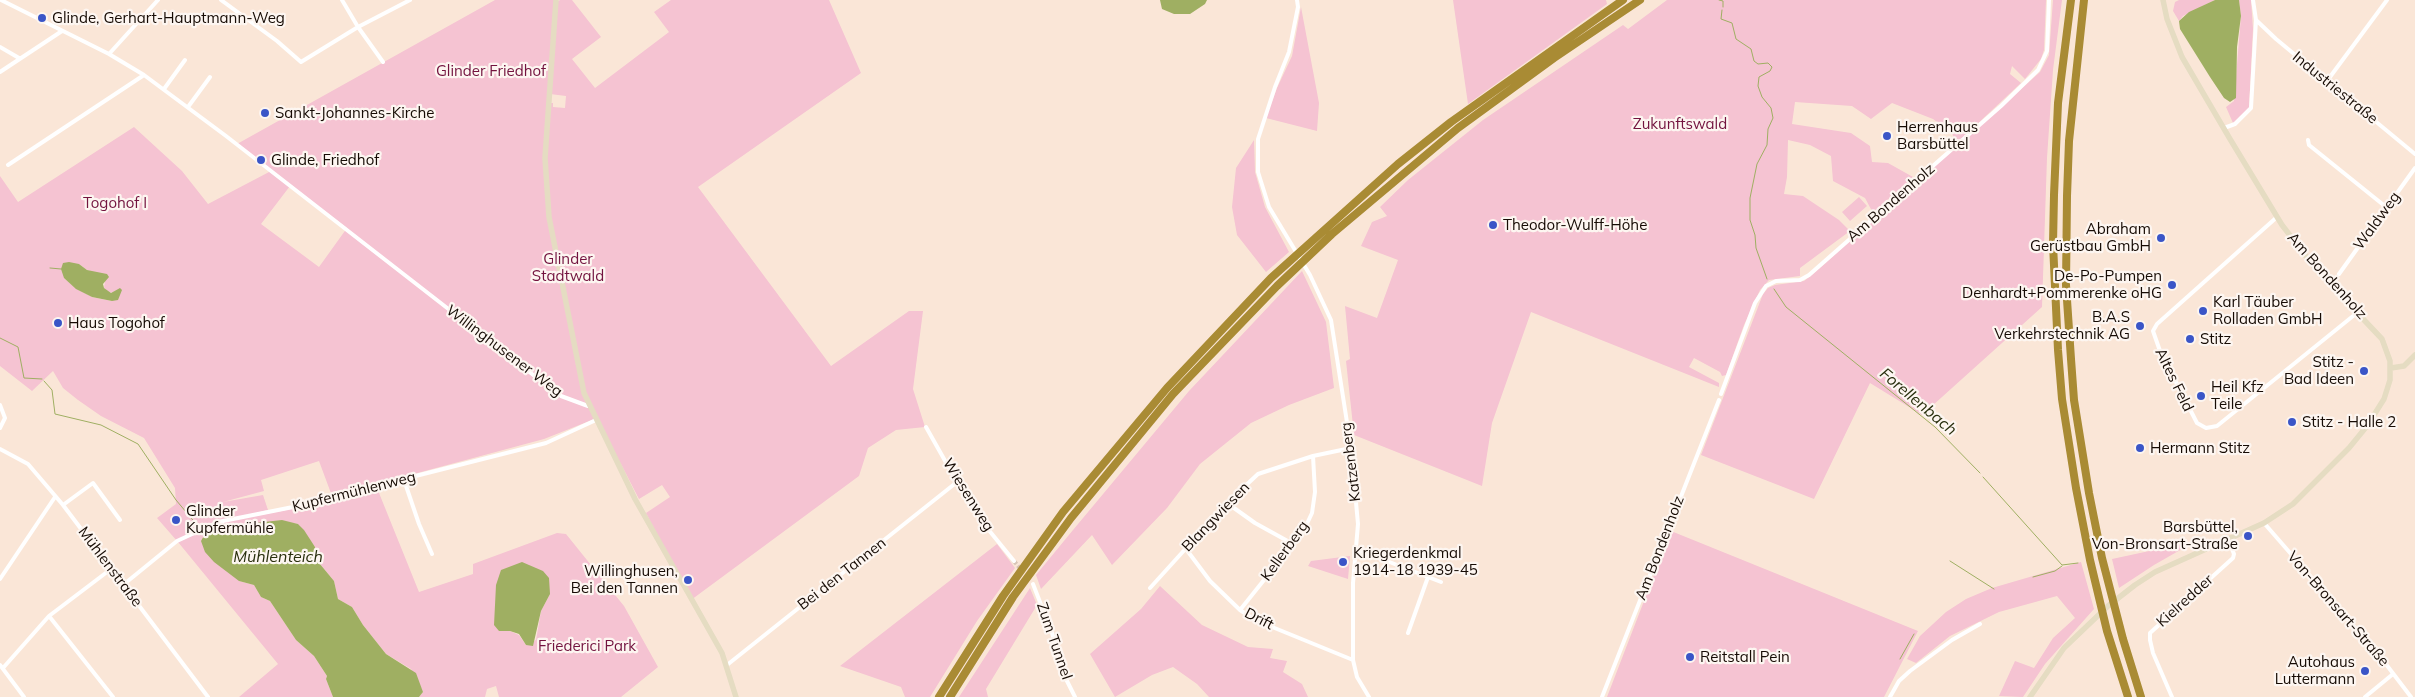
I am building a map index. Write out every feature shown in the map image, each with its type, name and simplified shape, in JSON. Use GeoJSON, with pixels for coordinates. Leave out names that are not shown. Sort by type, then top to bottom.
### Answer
{"type":"FeatureCollection","features":[{"type":"Feature","properties":{"kind":"highway"},"geometry":{"type":"LineString","coordinates":[[939,697],[1003,596],[1064,512],[1167,388],[1271,278],[1333,220],[1451,122],[1623,0]]}},
{"type":"Feature","properties":{"kind":"highway"},"geometry":{"type":"LineString","coordinates":[[950,697],[1013,597],[1071,518],[1173,394],[1277,286],[1375,196],[1458,128],[1554,58],[1640,0]]}},
{"type":"Feature","properties":{"kind":"highway"},"geometry":{"type":"LineString","coordinates":[[2070,0],[2058,103],[2053,244],[2062,399],[2090,560],[2107,631],[2128,697]]}},
{"type":"Feature","properties":{"kind":"highway"},"geometry":{"type":"LineString","coordinates":[[2084,0],[2070,132],[2067,196],[2066,285],[2074,400],[2102,558],[2123,639],[2141,697]]}},
{"type":"Feature","properties":{"kind":"main road"},"geometry":{"type":"LineString","coordinates":[[556,0],[545,158],[549,217],[584,393],[588,406],[635,498],[727,665],[736,697]]}},
{"type":"Feature","properties":{"kind":"main road","name":"Am Bondenholz"},"geometry":{"type":"LineString","coordinates":[[2163,0],[2167,19],[2182,57],[2277,217],[2316,269],[2382,338],[2391,368]]}},
{"type":"Feature","properties":{"kind":"main road"},"geometry":{"type":"LineString","coordinates":[[2030,697],[2064,648],[2087,624],[2136,585],[2155,572],[2264,523],[2293,504],[2357,440],[2384,399],[2390,380],[2391,368],[2404,366],[2415,355]]}},
{"type":"Feature","properties":{"kind":"street","name":"Willinghusener Weg"},"geometry":{"type":"LineString","coordinates":[[1,0],[109,54],[144,75],[188,107],[550,388],[561,396],[588,406]]}},
{"type":"Feature","properties":{"kind":"street"},"geometry":{"type":"LineString","coordinates":[[109,54],[158,0]]}},
{"type":"Feature","properties":{"kind":"street"},"geometry":{"type":"LineString","coordinates":[[221,0],[277,41],[301,62],[358,27],[410,0]]}},
{"type":"Feature","properties":{"kind":"street"},"geometry":{"type":"LineString","coordinates":[[342,0],[358,27],[383,62]]}},
{"type":"Feature","properties":{"kind":"street","name":"Katzenberg"},"geometry":{"type":"LineString","coordinates":[[1297,0],[1298,7],[1289,52],[1258,139],[1258,172],[1269,207],[1310,275],[1330,320],[1351,448],[1358,524],[1353,583],[1353,660],[1357,677],[1369,697]]}},
{"type":"Feature","properties":{"kind":"street","name":"Am Bondenholz"},"geometry":{"type":"LineString","coordinates":[[1721,394],[1755,302],[1766,286],[1776,281],[1800,280],[1809,275],[2001,106],[2038,70],[2047,51],[2049,0]]}},
{"type":"Feature","properties":{"kind":"street"},"geometry":{"type":"LineString","coordinates":[[2224,128],[2239,121],[2251,108],[2256,20],[2254,0]]}},
{"type":"Feature","properties":{"kind":"street"},"geometry":{"type":"LineString","coordinates":[[2327,81],[2386,0]]}},
{"type":"Feature","properties":{"kind":"street","name":"Industriestraße"},"geometry":{"type":"LineString","coordinates":[[2256,20],[2276,39],[2415,154]]}},
{"type":"Feature","properties":{"kind":"street"},"geometry":{"type":"LineString","coordinates":[[0,72],[62,31]]}},
{"type":"Feature","properties":{"kind":"street"},"geometry":{"type":"LineString","coordinates":[[0,47],[19,58]]}},
{"type":"Feature","properties":{"kind":"street"},"geometry":{"type":"LineString","coordinates":[[164,89],[185,60]]}},
{"type":"Feature","properties":{"kind":"street"},"geometry":{"type":"LineString","coordinates":[[8,165],[144,75]]}},
{"type":"Feature","properties":{"kind":"street"},"geometry":{"type":"LineString","coordinates":[[188,107],[210,77]]}},
{"type":"Feature","properties":{"kind":"street"},"geometry":{"type":"LineString","coordinates":[[2308,140],[2309,145],[2386,206]]}},
{"type":"Feature","properties":{"kind":"street","name":"Waldweg"},"geometry":{"type":"LineString","coordinates":[[2339,274],[2415,168]]}},
{"type":"Feature","properties":{"kind":"street","name":"Altes Feld"},"geometry":{"type":"LineString","coordinates":[[2277,217],[2157,324],[2153,332],[2160,351],[2197,423],[2206,428],[2217,426],[2358,312]]}},
{"type":"Feature","properties":{"kind":"street","name":"Am Bondenholz"},"geometry":{"type":"LineString","coordinates":[[1602,697],[1719,400]]}},
{"type":"Feature","properties":{"kind":"street"},"geometry":{"type":"LineString","coordinates":[[0,405],[5,418],[0,428]]}},
{"type":"Feature","properties":{"kind":"street","name":"Kupfermühlenweg"},"geometry":{"type":"LineString","coordinates":[[124,585],[177,541],[218,522],[293,508],[546,443],[596,420]]}},
{"type":"Feature","properties":{"kind":"street","name":"Wiesenweg"},"geometry":{"type":"LineString","coordinates":[[926,426],[957,482],[983,523],[1014,561]]}},
{"type":"Feature","properties":{"kind":"street","name":"Blangwiesen"},"geometry":{"type":"LineString","coordinates":[[1150,588],[1227,503],[1258,474],[1313,456],[1351,448]]}},
{"type":"Feature","properties":{"kind":"street","name":"Mühlenstraße"},"geometry":{"type":"LineString","coordinates":[[0,450],[28,464],[63,505],[208,697]]}},
{"type":"Feature","properties":{"kind":"street","name":"Kellerberg"},"geometry":{"type":"LineString","coordinates":[[1240,610],[1293,544],[1312,513],[1315,492],[1313,456]]}},
{"type":"Feature","properties":{"kind":"street"},"geometry":{"type":"LineString","coordinates":[[404,480],[419,524],[432,554]]}},
{"type":"Feature","properties":{"kind":"street","name":"Bei den Tannen"},"geometry":{"type":"LineString","coordinates":[[727,665],[957,482]]}},
{"type":"Feature","properties":{"kind":"street"},"geometry":{"type":"LineString","coordinates":[[63,505],[93,483],[120,520]]}},
{"type":"Feature","properties":{"kind":"street"},"geometry":{"type":"LineString","coordinates":[[0,579],[56,497]]}},
{"type":"Feature","properties":{"kind":"street"},"geometry":{"type":"LineString","coordinates":[[1227,503],[1255,523],[1293,544]]}},
{"type":"Feature","properties":{"kind":"street","name":"Von-Bronsart-Straße"},"geometry":{"type":"LineString","coordinates":[[2264,523],[2394,674],[2411,697]]}},
{"type":"Feature","properties":{"kind":"street","name":"Kielredder"},"geometry":{"type":"LineString","coordinates":[[2172,697],[2153,653],[2150,633],[2233,558],[2234,554],[2228,539]]}},
{"type":"Feature","properties":{"kind":"street","name":"Drift"},"geometry":{"type":"LineString","coordinates":[[1186,549],[1210,581],[1240,610],[1264,624],[1353,660]]}},
{"type":"Feature","properties":{"kind":"street"},"geometry":{"type":"LineString","coordinates":[[1356,549],[1441,582]]}},
{"type":"Feature","properties":{"kind":"street"},"geometry":{"type":"LineString","coordinates":[[24,697],[1,667],[49,616],[111,569]]}},
{"type":"Feature","properties":{"kind":"street"},"geometry":{"type":"LineString","coordinates":[[1408,633],[1428,577]]}},
{"type":"Feature","properties":{"kind":"street","name":"Zum Tunnel"},"geometry":{"type":"LineString","coordinates":[[1033,584],[1052,633],[1064,676],[1075,697]]}},
{"type":"Feature","properties":{"kind":"street"},"geometry":{"type":"LineString","coordinates":[[49,616],[113,697]]}},
{"type":"Feature","properties":{"kind":"street"},"geometry":{"type":"LineString","coordinates":[[1890,697],[1899,681],[1910,671],[1952,640],[1980,624]]}},
{"type":"Feature","properties":{"kind":"street"},"geometry":{"type":"LineString","coordinates":[[2364,697],[2394,674]]}},
{"type":"Feature","properties":{"kind":"green space","name":"Glinder Stadtwald"},"geometry":{"type":"Polygon","coordinates":[[[495,0],[555,0],[557,2],[560,0],[572,0],[601,37],[572,59],[595,88],[669,32],[654,12],[671,0],[829,0],[861,73],[698,187],[831,366],[909,311],[923,311],[913,389],[925,427],[896,430],[868,448],[859,476],[691,600],[646,513],[670,497],[662,485],[639,499],[597,418],[544,439],[332,496],[319,461],[261,480],[264,491],[223,502],[263,495],[268,510],[218,522],[177,541],[157,518],[176,504],[175,488],[144,438],[101,416],[78,400],[63,388],[53,371],[32,391],[0,366],[0,176],[18,202],[134,127],[182,171],[208,204],[271,171],[237,144],[495,0]],[[550,94],[549,103],[553,103],[553,107],[565,108],[566,96],[550,94]],[[274,173],[290,186],[261,224],[319,267],[347,228],[274,173]],[[79,264],[64,278],[76,288],[92,297],[112,301],[120,289],[111,293],[107,291],[104,288],[105,281],[102,275],[87,270],[79,264]]]}},
{"type":"Feature","properties":{"kind":"green space"},"geometry":{"type":"Polygon","coordinates":[[[1453,0],[1606,0],[1607,4],[1468,104],[1453,0]]]}},
{"type":"Feature","properties":{"kind":"green space","name":"Zukunftswald"},"geometry":{"type":"Polygon","coordinates":[[[1667,0],[2046,0],[2044,50],[2041,59],[2025,79],[2012,66],[2010,74],[2021,83],[1956,144],[1952,133],[1933,119],[1892,103],[1871,119],[1852,106],[1795,102],[1792,124],[1851,133],[1870,146],[1872,162],[1888,163],[1913,177],[1873,213],[1865,198],[1833,181],[1831,156],[1810,145],[1788,140],[1787,177],[1784,194],[1803,196],[1839,220],[1850,231],[1800,268],[1800,276],[1769,280],[1760,290],[1744,325],[1726,375],[1722,376],[1720,372],[1694,358],[1689,367],[1719,383],[1719,387],[1531,312],[1492,423],[1482,486],[1354,435],[1346,361],[1350,359],[1345,306],[1377,318],[1398,260],[1361,246],[1372,222],[1387,216],[1380,207],[1408,180],[1483,120],[1623,25],[1628,29],[1667,0]]]}},
{"type":"Feature","properties":{"kind":"green space"},"geometry":{"type":"Polygon","coordinates":[[[2053,0],[2062,0],[2053,70],[2047,158],[2042,307],[1922,415],[1870,383],[1814,499],[1701,455],[1763,294],[1768,288],[1775,285],[1804,281],[1813,274],[2040,72],[2049,55],[2053,0]]]}},
{"type":"Feature","properties":{"kind":"green space"},"geometry":{"type":"Polygon","coordinates":[[[2179,0],[2215,0],[2183,16],[2179,21],[2173,11],[2175,2],[2179,0]]]}},
{"type":"Feature","properties":{"kind":"green space"},"geometry":{"type":"Polygon","coordinates":[[[2239,0],[2251,0],[2253,29],[2249,108],[2233,123],[2226,107],[2234,101],[2241,16],[2239,0]]]}},
{"type":"Feature","properties":{"kind":"green space"},"geometry":{"type":"Polygon","coordinates":[[[1301,7],[1319,103],[1317,131],[1266,118],[1292,56],[1301,7]]]}},
{"type":"Feature","properties":{"kind":"green space"},"geometry":{"type":"Polygon","coordinates":[[[1254,140],[1255,172],[1265,207],[1289,252],[1266,272],[1237,235],[1232,207],[1236,168],[1254,140]]]}},
{"type":"Feature","properties":{"kind":"green space"},"geometry":{"type":"Polygon","coordinates":[[[1859,197],[1867,206],[1850,221],[1842,212],[1859,197]]]}},
{"type":"Feature","properties":{"kind":"green space"},"geometry":{"type":"Polygon","coordinates":[[[1302,271],[1326,322],[1334,388],[1289,405],[1251,423],[1200,464],[1167,508],[1112,565],[1092,535],[1041,589],[1036,575],[1189,391],[1302,271]]]}},
{"type":"Feature","properties":{"kind":"green space","name":"Friederici Park"},"geometry":{"type":"Polygon","coordinates":[[[377,488],[419,592],[473,574],[473,564],[557,533],[566,534],[624,606],[658,667],[621,697],[499,697],[496,686],[487,689],[485,697],[419,697],[423,692],[411,669],[386,654],[363,625],[352,607],[338,599],[334,581],[315,558],[315,547],[298,524],[292,523],[239,581],[254,585],[261,597],[270,601],[296,640],[314,656],[327,676],[326,679],[333,697],[239,697],[278,664],[178,542],[219,523],[292,509],[377,488]],[[550,594],[510,631],[519,635],[526,645],[536,640],[541,611],[550,594]]]}},
{"type":"Feature","properties":{"kind":"green space"},"geometry":{"type":"Polygon","coordinates":[[[1671,531],[1918,631],[1884,697],[1607,697],[1671,531]]]}},
{"type":"Feature","properties":{"kind":"green space"},"geometry":{"type":"Polygon","coordinates":[[[2196,541],[2154,565],[2119,588],[2112,559],[2196,541]]]}},
{"type":"Feature","properties":{"kind":"green space"},"geometry":{"type":"Polygon","coordinates":[[[997,544],[1015,568],[977,621],[930,697],[905,697],[901,687],[840,666],[997,544]]]}},
{"type":"Feature","properties":{"kind":"green space"},"geometry":{"type":"Polygon","coordinates":[[[1350,556],[1348,579],[1308,566],[1311,561],[1350,556]]]}},
{"type":"Feature","properties":{"kind":"green space"},"geometry":{"type":"Polygon","coordinates":[[[2081,562],[2094,609],[2045,664],[2023,697],[1999,696],[2015,661],[2034,668],[2053,638],[2075,618],[2057,596],[1999,612],[1950,636],[1916,663],[1907,659],[1920,636],[1946,612],[1966,599],[1992,588],[2081,562]]]}},
{"type":"Feature","properties":{"kind":"green space"},"geometry":{"type":"Polygon","coordinates":[[[1160,586],[1202,625],[1248,647],[1273,649],[1270,658],[1287,661],[1283,672],[1302,684],[1308,697],[1209,697],[1197,684],[1173,667],[1152,675],[1115,697],[1090,654],[1141,609],[1160,586]]]}},
{"type":"Feature","properties":{"kind":"green space"},"geometry":{"type":"Polygon","coordinates":[[[1030,588],[1037,605],[986,689],[988,697],[959,697],[1030,588]]]}},
{"type":"Feature","properties":{"kind":"water"},"geometry":{"type":"Polygon","coordinates":[[[1160,0],[1207,0],[1205,4],[1190,14],[1174,14],[1162,9],[1160,0]]]}},
{"type":"Feature","properties":{"kind":"water"},"geometry":{"type":"Polygon","coordinates":[[[2215,0],[2239,0],[2241,16],[2237,47],[2236,98],[2230,102],[2224,98],[2180,29],[2179,21],[2189,12],[2215,0]]]}},
{"type":"Feature","properties":{"kind":"water"},"geometry":{"type":"Polygon","coordinates":[[[63,263],[79,264],[87,270],[107,274],[109,277],[103,284],[104,288],[111,293],[120,288],[122,290],[118,300],[112,301],[92,297],[76,289],[64,278],[61,269],[63,263]]]}},
{"type":"Feature","properties":{"kind":"water","name":"Mühlenteich"},"geometry":{"type":"Polygon","coordinates":[[[282,520],[298,524],[304,530],[315,547],[315,558],[334,581],[338,599],[352,607],[363,625],[386,654],[416,673],[423,692],[419,697],[333,697],[326,679],[327,676],[314,656],[296,640],[270,601],[261,597],[254,585],[239,581],[214,562],[205,552],[201,541],[205,534],[219,527],[282,520]]]}},
{"type":"Feature","properties":{"kind":"water"},"geometry":{"type":"Polygon","coordinates":[[[522,562],[543,571],[549,578],[550,594],[541,611],[533,646],[526,645],[519,634],[510,631],[499,631],[494,625],[496,585],[501,570],[522,562]]]}},
{"type":"Feature","properties":{"kind":"waterway","name":"Forellenbach"},"geometry":{"type":"LineString","coordinates":[[1719,0],[1723,1],[1723,7]]}},
{"type":"Feature","properties":{"kind":"waterway","name":"Forellenbach"},"geometry":{"type":"LineString","coordinates":[[1722,10],[1721,19],[1732,23],[1736,39],[1751,49],[1754,61],[1758,64],[1768,63],[1772,67],[1770,71],[1759,77],[1758,86],[1762,97],[1771,108],[1773,118],[1768,129],[1767,145],[1757,164],[1750,198],[1750,220],[1755,235],[1756,248],[1767,279]]}},
{"type":"Feature","properties":{"kind":"waterway"},"geometry":{"type":"LineString","coordinates":[[50,268],[61,269]]}},
{"type":"Feature","properties":{"kind":"waterway","name":"Forellenbach"},"geometry":{"type":"LineString","coordinates":[[1774,289],[1786,307],[1935,427],[1980,473]]}},
{"type":"Feature","properties":{"kind":"waterway"},"geometry":{"type":"LineString","coordinates":[[0,338],[18,347],[24,378],[42,379]]}},
{"type":"Feature","properties":{"kind":"waterway"},"geometry":{"type":"LineString","coordinates":[[44,381],[52,390],[55,414],[101,425],[138,444],[176,500],[197,525]]}},
{"type":"Feature","properties":{"kind":"waterway","name":"Forellenbach"},"geometry":{"type":"LineString","coordinates":[[1983,477],[2062,565],[2078,563]]}},
{"type":"Feature","properties":{"kind":"waterway"},"geometry":{"type":"LineString","coordinates":[[1950,561],[1994,589]]}},
{"type":"Feature","properties":{"kind":"waterway"},"geometry":{"type":"LineString","coordinates":[[2033,577],[2055,571],[2062,566]]}},
{"type":"Feature","properties":{"kind":"waterway"},"geometry":{"type":"LineString","coordinates":[[1900,659],[1914,634]]}},
{"type":"Feature","properties":{"kind":"tunnel"},"geometry":{"type":"LineString","coordinates":[[1014,561],[1022,571]]}},
{"type":"Feature","properties":{"kind":"place","name":"Glinde, Gerhart-Hauptmann-Weg"},"geometry":{"type":"Point","coordinates":[42,18]}},
{"type":"Feature","properties":{"kind":"place","name":"Sankt-Johannes-Kirche"},"geometry":{"type":"Point","coordinates":[265,113]}},
{"type":"Feature","properties":{"kind":"place","name":"Herrenhaus Barsbüttel"},"geometry":{"type":"Point","coordinates":[1887,136]}},
{"type":"Feature","properties":{"kind":"place","name":"Glinde, Friedhof"},"geometry":{"type":"Point","coordinates":[261,160]}},
{"type":"Feature","properties":{"kind":"place","name":"Theodor-Wulff-Höhe"},"geometry":{"type":"Point","coordinates":[1493,225]}},
{"type":"Feature","properties":{"kind":"place","name":"Abraham Gerüstbau GmbH"},"geometry":{"type":"Point","coordinates":[2161,238]}},
{"type":"Feature","properties":{"kind":"place","name":"De-Po-Pumpen Denhardt+Pommerenke oHG"},"geometry":{"type":"Point","coordinates":[2172,285]}},
{"type":"Feature","properties":{"kind":"place","name":"Karl Täuber Rolladen GmbH"},"geometry":{"type":"Point","coordinates":[2203,311]}},
{"type":"Feature","properties":{"kind":"place","name":"Haus Togohof"},"geometry":{"type":"Point","coordinates":[58,323]}},
{"type":"Feature","properties":{"kind":"place","name":"B.A.S Verkehrstechnik AG"},"geometry":{"type":"Point","coordinates":[2140,326]}},
{"type":"Feature","properties":{"kind":"place","name":"Stitz"},"geometry":{"type":"Point","coordinates":[2190,339]}},
{"type":"Feature","properties":{"kind":"place","name":"Stitz - Bad Ideen"},"geometry":{"type":"Point","coordinates":[2364,371]}},
{"type":"Feature","properties":{"kind":"place","name":"Heil Kfz Teile"},"geometry":{"type":"Point","coordinates":[2201,396]}},
{"type":"Feature","properties":{"kind":"place","name":"Stitz - Halle 2"},"geometry":{"type":"Point","coordinates":[2292,422]}},
{"type":"Feature","properties":{"kind":"place","name":"Hermann Stitz"},"geometry":{"type":"Point","coordinates":[2140,448]}},
{"type":"Feature","properties":{"kind":"place","name":"Glinder Kupfermühle"},"geometry":{"type":"Point","coordinates":[176,520]}},
{"type":"Feature","properties":{"kind":"place","name":"Barsbüttel, Von-Bronsart-Straße"},"geometry":{"type":"Point","coordinates":[2248,536]}},
{"type":"Feature","properties":{"kind":"place","name":"Kriegerdenkmal 1914-18 1939-45"},"geometry":{"type":"Point","coordinates":[1343,562]}},
{"type":"Feature","properties":{"kind":"place","name":"Willinghusen, Bei den Tannen"},"geometry":{"type":"Point","coordinates":[688,580]}},
{"type":"Feature","properties":{"kind":"place","name":"Reitstall Pein"},"geometry":{"type":"Point","coordinates":[1690,657]}},
{"type":"Feature","properties":{"kind":"place","name":"Autohaus Luttermann"},"geometry":{"type":"Point","coordinates":[2365,671]}},
{"type":"Feature","properties":{"kind":"park label","name":"Glinder Friedhof"},"geometry":{"type":"Point","coordinates":[491,71]}},
{"type":"Feature","properties":{"kind":"park label","name":"Togohof I"},"geometry":{"type":"Point","coordinates":[115,203]}}]}
